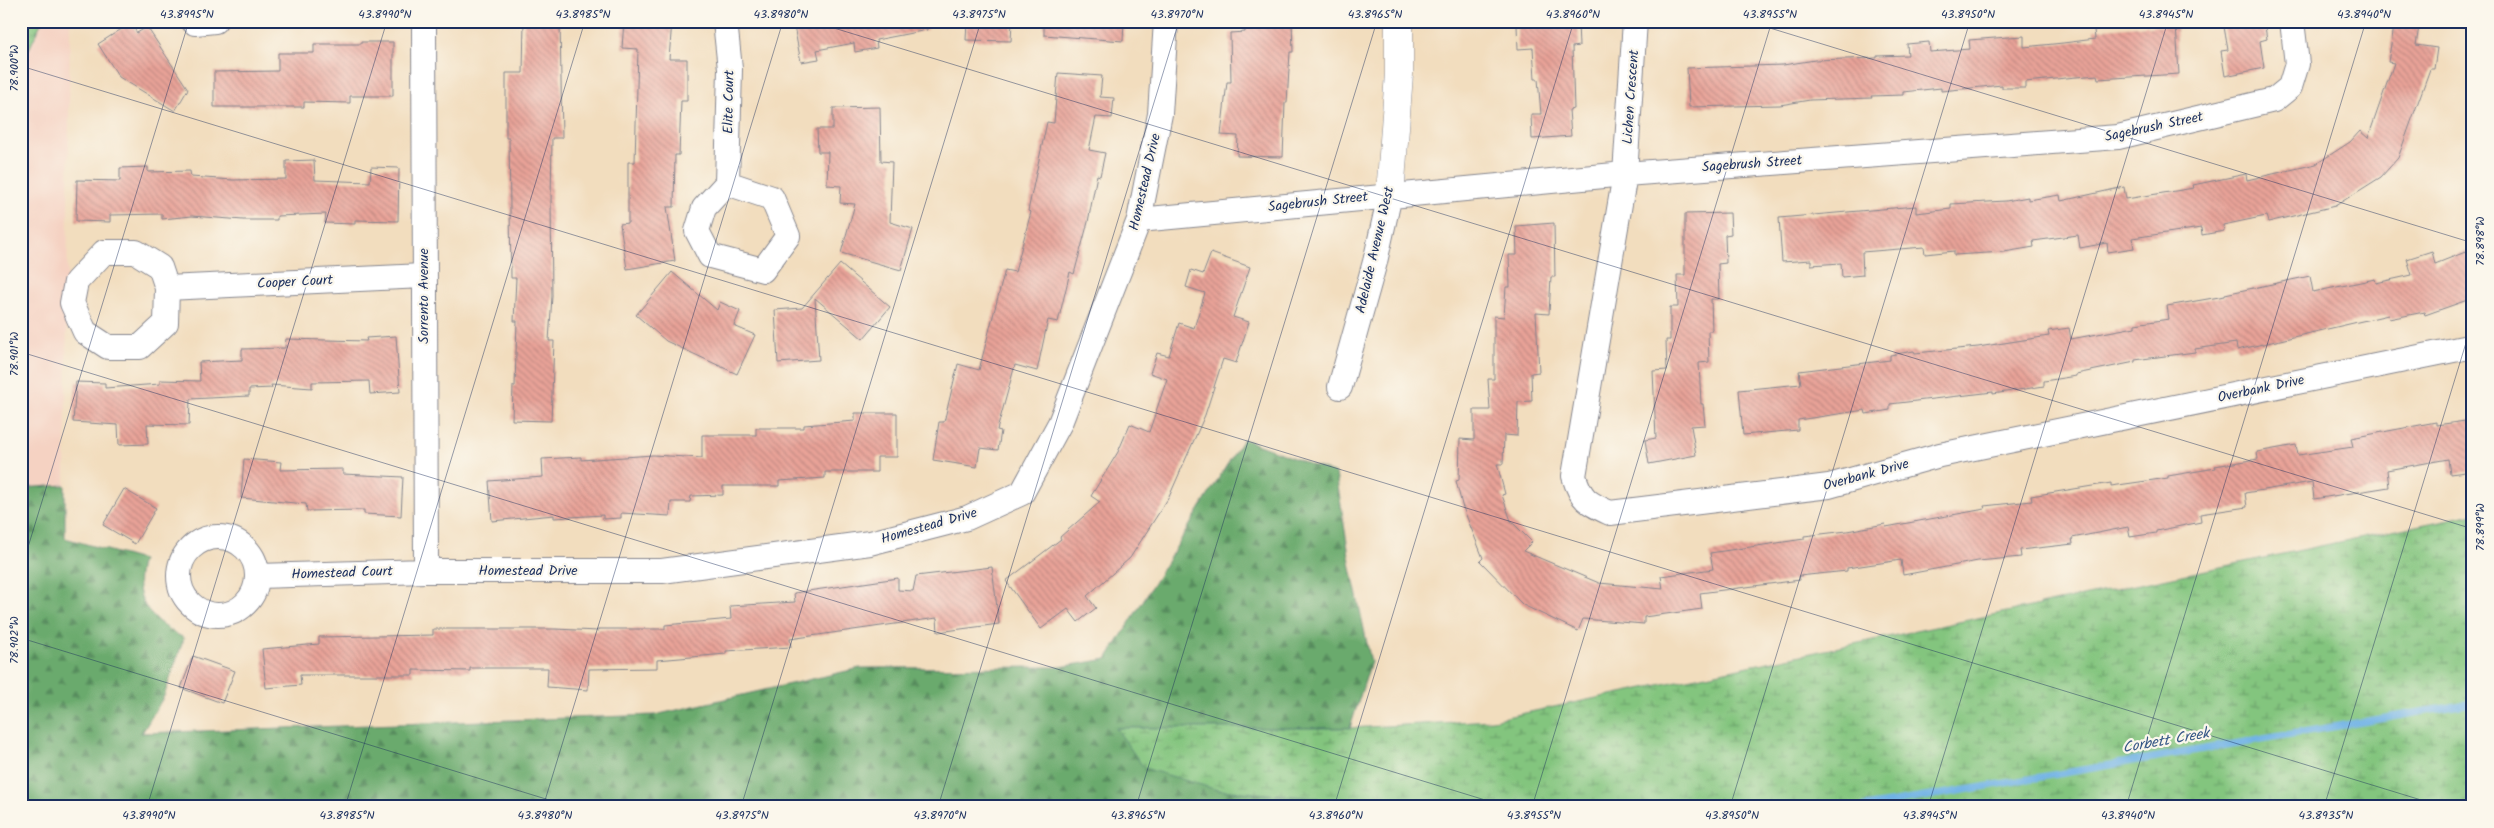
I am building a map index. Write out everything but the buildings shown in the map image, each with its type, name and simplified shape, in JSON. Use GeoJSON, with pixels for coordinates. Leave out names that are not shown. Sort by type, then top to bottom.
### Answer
{"type":"FeatureCollection","features":[{"type":"Feature","properties":{"kind":"street"},"geometry":{"type":"LineString","coordinates":[[193,21],[195,23],[215,21]]}},
{"type":"Feature","properties":{"kind":"street","name":"Sorrento Avenue"},"geometry":{"type":"LineString","coordinates":[[424,21],[423,276],[426,571]]}},
{"type":"Feature","properties":{"kind":"street","name":"Elite Court"},"geometry":{"type":"LineString","coordinates":[[724,21],[730,69],[727,183]]}},
{"type":"Feature","properties":{"kind":"street","name":"Homestead Drive"},"geometry":{"type":"LineString","coordinates":[[426,571],[672,570],[870,543],[967,518],[1022,493],[1060,423],[1139,220],[1160,114],[1166,21]]}},
{"type":"Feature","properties":{"kind":"street","name":"Adelaide Avenue West"},"geometry":{"type":"LineString","coordinates":[[1340,387],[1375,262],[1390,195],[1399,74],[1399,21]]}},
{"type":"Feature","properties":{"kind":"street","name":"Lichen Crescent"},"geometry":{"type":"LineString","coordinates":[[1625,174],[1635,21]]}},
{"type":"Feature","properties":{"kind":"street","name":"Sagebrush Street"},"geometry":{"type":"LineString","coordinates":[[1139,220],[1625,174],[2118,137],[2274,100],[2290,86],[2297,64],[2292,21]]}},
{"type":"Feature","properties":{"kind":"street","name":"Overbank Drive"},"geometry":{"type":"LineString","coordinates":[[1625,174],[1574,476],[1579,493],[1591,504],[1610,513],[1631,512],[1829,486],[1940,455],[2473,346]]}},
{"type":"Feature","properties":{"kind":"street"},"geometry":{"type":"LineString","coordinates":[[104,252],[136,252],[160,268],[167,288],[166,323],[140,347],[108,347],[84,332],[72,303],[76,282],[104,252]]}},
{"type":"Feature","properties":{"kind":"street","name":"Cooper Court"},"geometry":{"type":"LineString","coordinates":[[167,288],[423,276]]}},
{"type":"Feature","properties":{"kind":"street","name":"Homestead Court"},"geometry":{"type":"LineString","coordinates":[[258,576],[426,571]]}},
{"type":"Feature","properties":{"kind":"shaded area"},"geometry":{"type":"Polygon","coordinates":[[[21,21],[70,21],[65,485],[21,488],[21,21]]]}},
{"type":"Feature","properties":{"kind":"green space"},"geometry":{"type":"Polygon","coordinates":[[[21,21],[42,21],[21,67],[21,21]]]}},
{"type":"Feature","properties":{"kind":"green space"},"geometry":{"type":"Polygon","coordinates":[[[1243,439],[1336,474],[1351,568],[1371,662],[1350,728],[1117,728],[1218,790],[1318,798],[1317,807],[21,807],[21,488],[65,485],[65,538],[142,560],[139,587],[141,598],[146,608],[162,624],[184,638],[164,696],[142,733],[655,715],[860,668],[1060,667],[1107,659],[1243,439]]]}},
{"type":"Feature","properties":{"kind":"green space"},"geometry":{"type":"Polygon","coordinates":[[[2473,514],[2473,807],[1317,807],[1318,798],[1218,790],[1144,768],[1116,728],[1350,728],[1492,720],[2473,514]]]}},
{"type":"Feature","properties":{"kind":"waterway","name":"Corbett Creek"},"geometry":{"type":"LineString","coordinates":[[1865,807],[2473,703]]}}]}
